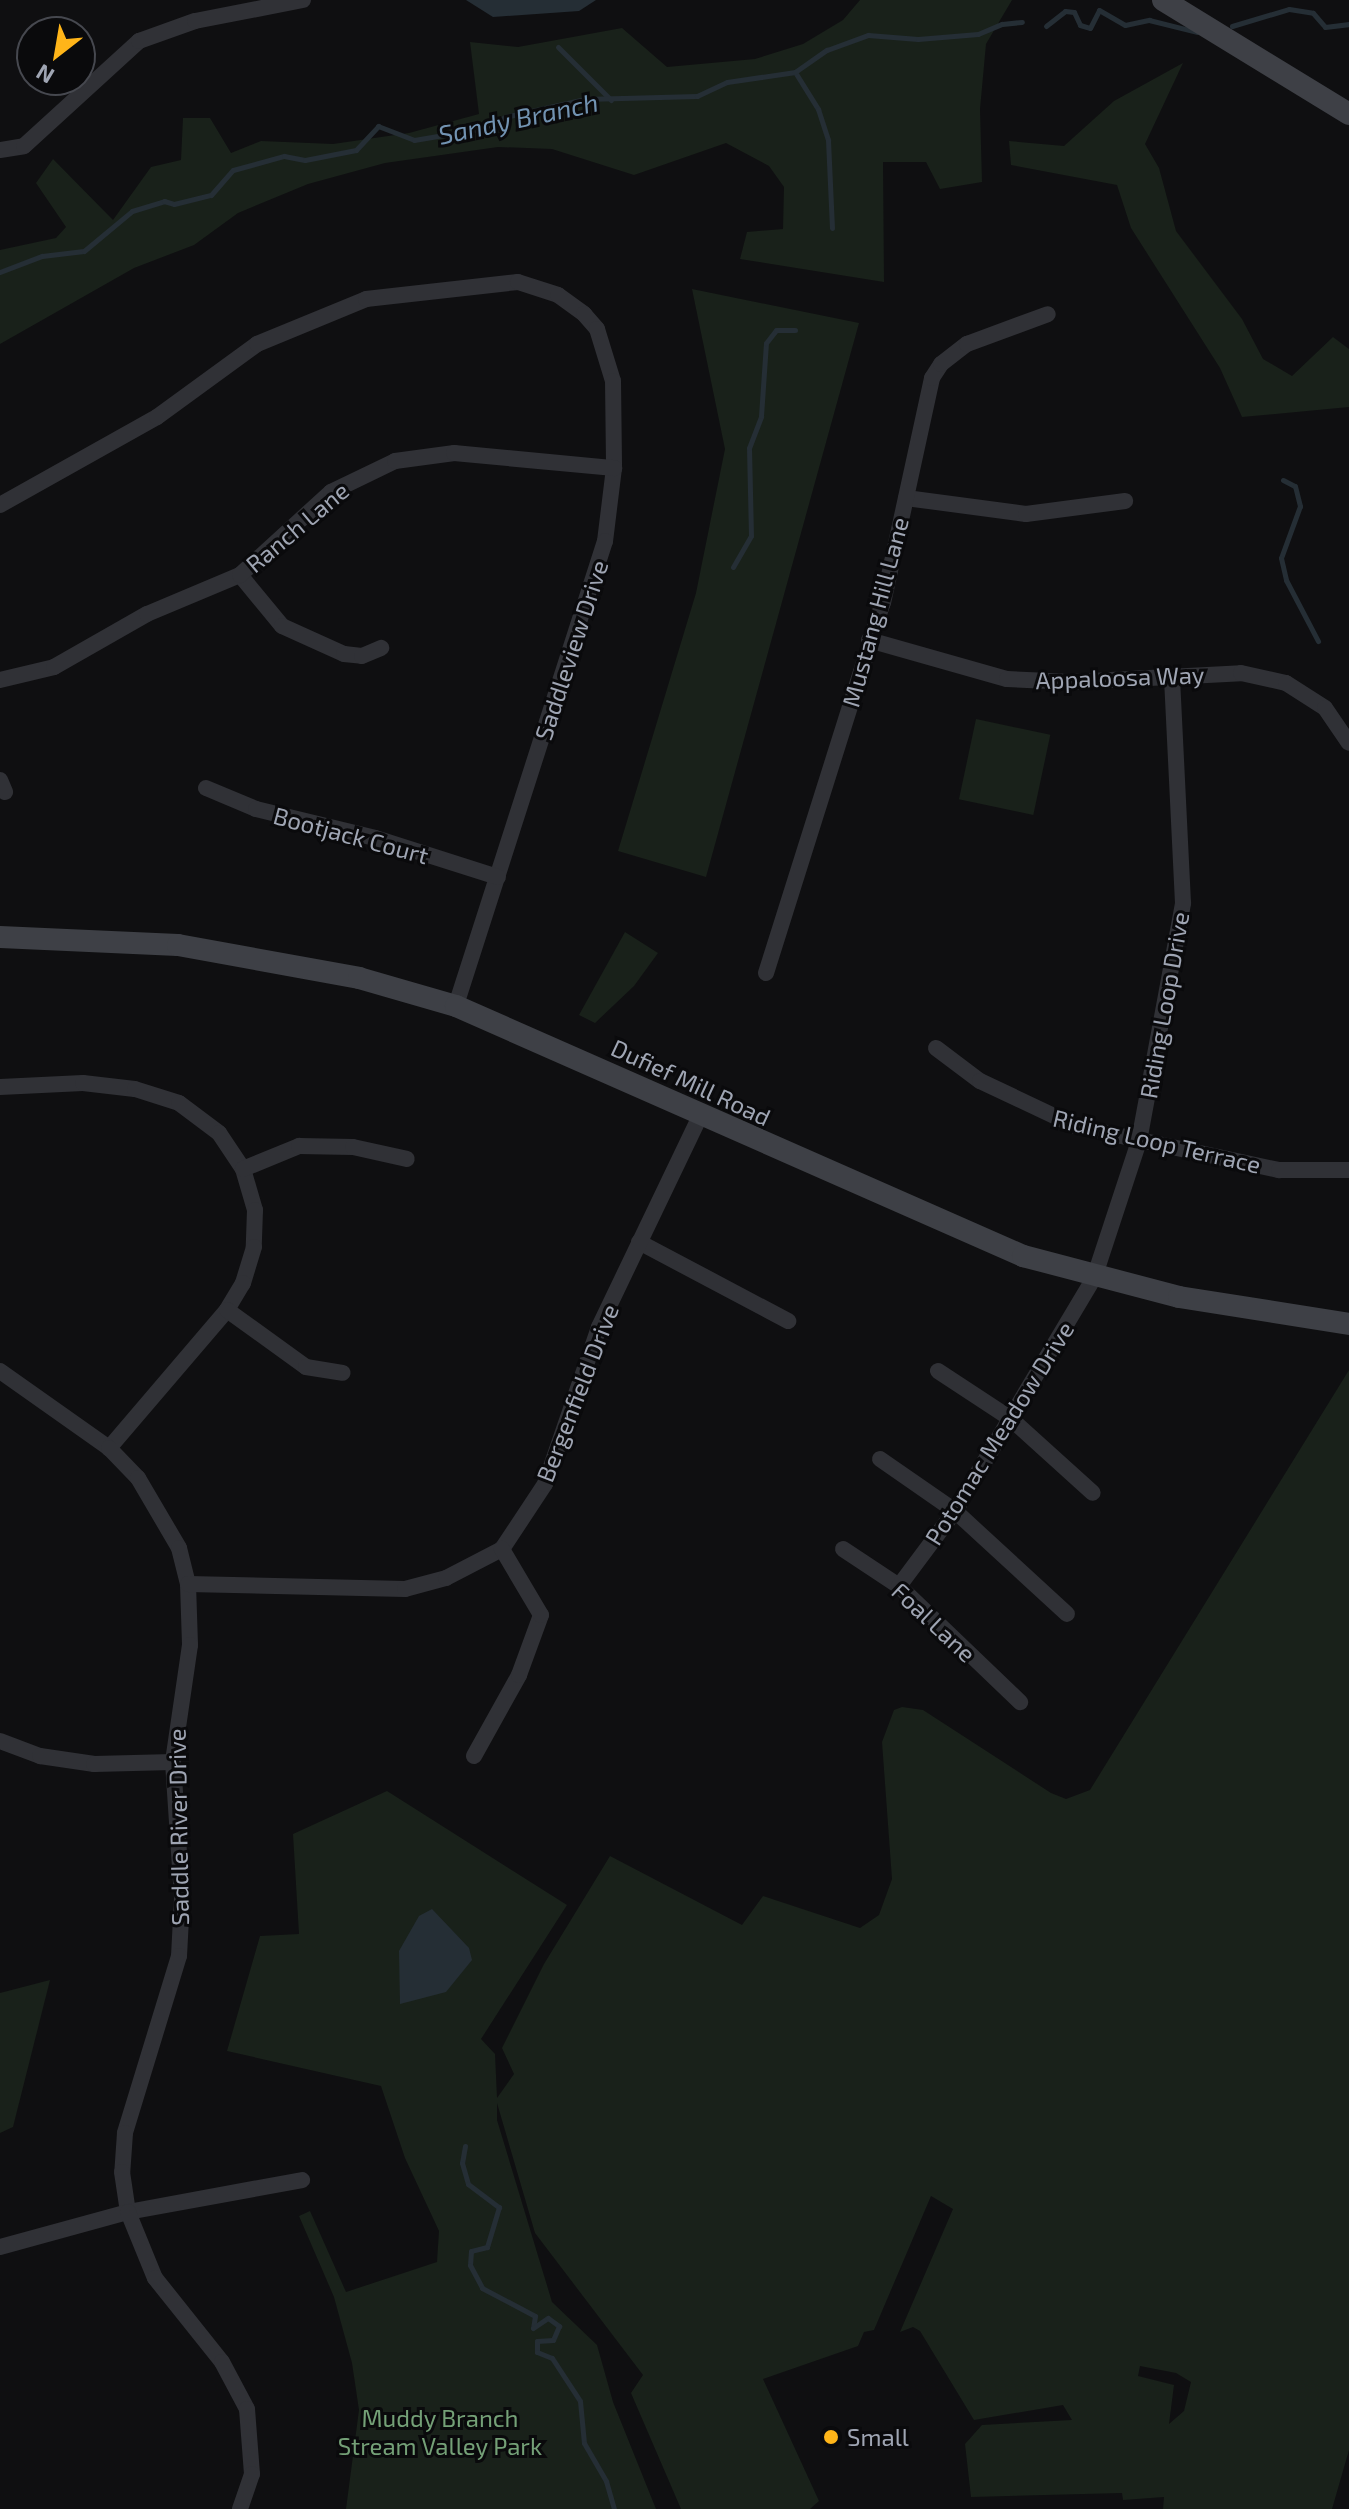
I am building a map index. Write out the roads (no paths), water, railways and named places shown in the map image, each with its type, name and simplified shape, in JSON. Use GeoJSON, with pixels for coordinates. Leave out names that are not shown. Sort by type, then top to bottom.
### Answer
{"type":"FeatureCollection","features":[{"type":"Feature","properties":{"kind":"main road"},"geometry":{"type":"LineString","coordinates":[[1163,0],[1349,114]]}},
{"type":"Feature","properties":{"kind":"main road","name":"Dufief Mill Road"},"geometry":{"type":"LineString","coordinates":[[0,937],[178,945],[300,964],[456,1006],[955,1230],[1094,1278],[1349,1324]]}},
{"type":"Feature","properties":{"kind":"street"},"geometry":{"type":"LineString","coordinates":[[0,150],[24,146],[139,41],[195,21],[302,0]]}},
{"type":"Feature","properties":{"kind":"street","name":"Saddleview Drive"},"geometry":{"type":"LineString","coordinates":[[0,505],[157,417],[257,344],[290,326],[366,299],[477,283],[518,282],[558,295],[597,329],[613,381],[614,468],[594,588],[456,1006]]}},
{"type":"Feature","properties":{"kind":"street","name":"Mustang Hill Lane"},"geometry":{"type":"LineString","coordinates":[[766,973],[883,603],[928,394],[941,364],[967,344],[1048,314]]}},
{"type":"Feature","properties":{"kind":"street","name":"Ranch Lane"},"geometry":{"type":"LineString","coordinates":[[0,680],[54,667],[147,614],[240,575],[331,492],[395,461],[454,453],[614,468]]}},
{"type":"Feature","properties":{"kind":"street"},"geometry":{"type":"LineString","coordinates":[[906,498],[1026,514],[1125,501]]}},
{"type":"Feature","properties":{"kind":"street"},"geometry":{"type":"LineString","coordinates":[[240,575],[267,614],[282,626],[344,654],[362,656],[381,648]]}},
{"type":"Feature","properties":{"kind":"street","name":"Appaloosa Way"},"geometry":{"type":"LineString","coordinates":[[869,640],[1007,679],[1072,682],[1241,673],[1286,683],[1325,708],[1349,743]]}},
{"type":"Feature","properties":{"kind":"street","name":"Riding Loop Drive"},"geometry":{"type":"LineString","coordinates":[[1094,1278],[1139,1141],[1183,903],[1172,676]]}},
{"type":"Feature","properties":{"kind":"street","name":"Bootjack Court"},"geometry":{"type":"LineString","coordinates":[[206,788],[256,809],[375,838],[498,877]]}},
{"type":"Feature","properties":{"kind":"street","name":"Riding Loop Terrace"},"geometry":{"type":"LineString","coordinates":[[936,1048],[980,1081],[1042,1114],[1139,1141],[1279,1170],[1349,1170]]}},
{"type":"Feature","properties":{"kind":"street"},"geometry":{"type":"LineString","coordinates":[[0,1087],[83,1083],[135,1089],[179,1103],[219,1133],[243,1169],[255,1210],[254,1247],[243,1283],[227,1310],[109,1448]]}},
{"type":"Feature","properties":{"kind":"street","name":"Bergenfield Drive"},"geometry":{"type":"LineString","coordinates":[[188,1584],[405,1589],[446,1578],[502,1549],[545,1484],[599,1327],[700,1116]]}},
{"type":"Feature","properties":{"kind":"street"},"geometry":{"type":"LineString","coordinates":[[243,1169],[299,1146],[353,1147],[407,1159]]}},
{"type":"Feature","properties":{"kind":"street"},"geometry":{"type":"LineString","coordinates":[[639,1242],[788,1321]]}},
{"type":"Feature","properties":{"kind":"street","name":"Potomac Meadow Drive"},"geometry":{"type":"LineString","coordinates":[[899,1586],[955,1511],[1094,1278]]}},
{"type":"Feature","properties":{"kind":"street"},"geometry":{"type":"LineString","coordinates":[[227,1310],[306,1367],[343,1373]]}},
{"type":"Feature","properties":{"kind":"street","name":"Saddle River Drive"},"geometry":{"type":"LineString","coordinates":[[0,1371],[109,1448],[157,1506],[179,1548],[188,1584],[190,1645],[173,1762],[182,1899],[179,1956],[125,2133],[122,2172],[128,2212],[155,2278],[222,2362],[247,2409],[252,2474],[240,2509]]}},
{"type":"Feature","properties":{"kind":"street"},"geometry":{"type":"LineString","coordinates":[[938,1371],[1011,1419],[1093,1493]]}},
{"type":"Feature","properties":{"kind":"street"},"geometry":{"type":"LineString","coordinates":[[880,1459],[955,1511],[1067,1614]]}},
{"type":"Feature","properties":{"kind":"street"},"geometry":{"type":"LineString","coordinates":[[474,1756],[519,1675],[541,1615],[502,1549]]}},
{"type":"Feature","properties":{"kind":"street","name":"Foal Lane"},"geometry":{"type":"LineString","coordinates":[[843,1549],[899,1586],[1020,1702]]}},
{"type":"Feature","properties":{"kind":"street"},"geometry":{"type":"LineString","coordinates":[[0,1741],[40,1756],[94,1764],[173,1762]]}},
{"type":"Feature","properties":{"kind":"street"},"geometry":{"type":"LineString","coordinates":[[0,2247],[128,2212],[302,2180]]}},
{"type":"Feature","properties":{"kind":"waterway","name":"Sandy Branch"},"geometry":{"type":"LineString","coordinates":[[1232,26],[1289,9],[1313,13],[1325,27],[1349,24]]}},
{"type":"Feature","properties":{"kind":"waterway","name":"Sandy Branch"},"geometry":{"type":"LineString","coordinates":[[1046,26],[1065,11],[1074,12],[1080,25],[1090,28],[1099,10],[1125,25],[1149,20],[1197,32]]}},
{"type":"Feature","properties":{"kind":"waterway","name":"Sandy Branch"},"geometry":{"type":"LineString","coordinates":[[0,272],[42,256],[84,251],[132,211],[164,201],[174,204],[211,195],[233,170],[284,156],[305,160],[356,150],[378,126],[414,140],[485,128],[505,117],[585,99],[697,96],[727,82],[795,72],[827,50],[868,35],[918,39],[978,34],[1002,24],[1022,22]]}},
{"type":"Feature","properties":{"kind":"waterway"},"geometry":{"type":"LineString","coordinates":[[558,47],[611,100]]}},
{"type":"Feature","properties":{"kind":"waterway"},"geometry":{"type":"LineString","coordinates":[[795,72],[818,109],[828,140],[832,228]]}},
{"type":"Feature","properties":{"kind":"waterway"},"geometry":{"type":"LineString","coordinates":[[733,567],[751,536],[749,448],[761,416],[766,343],[776,330],[795,330]]}},
{"type":"Feature","properties":{"kind":"waterway"},"geometry":{"type":"LineString","coordinates":[[1283,480],[1295,486],[1300,506],[1281,558],[1286,580],[1318,641]]}},
{"type":"Feature","properties":{"kind":"waterway"},"geometry":{"type":"LineString","coordinates":[[465,2146],[462,2163],[468,2184],[499,2207],[487,2247],[471,2251],[470,2265],[482,2288],[535,2316],[533,2328],[548,2318],[559,2326],[553,2340],[537,2341],[537,2352],[552,2358],[580,2401],[584,2443],[606,2481],[614,2509]]}},
{"type":"Feature","properties":{"kind":"place","name":"Small"},"geometry":{"type":"Point","coordinates":[831,2437]}},
{"type":"Feature","properties":{"kind":"park label","name":"Muddy Branch Stream Valley Park"},"geometry":{"type":"Point","coordinates":[440,2432]}}]}
